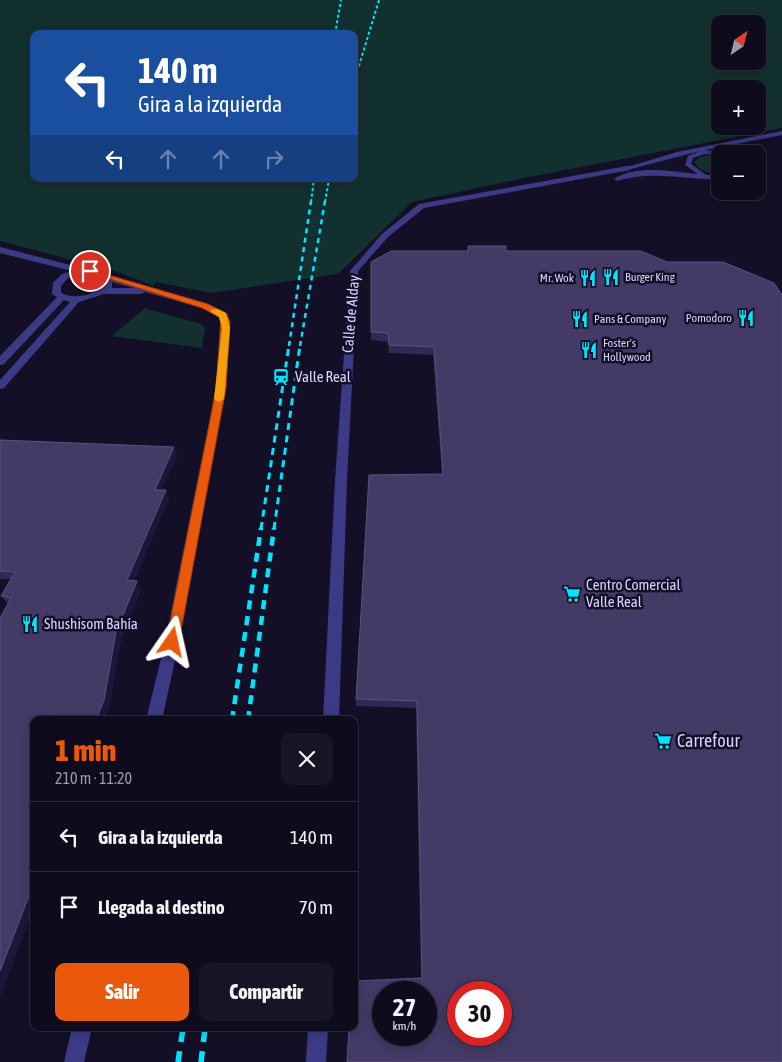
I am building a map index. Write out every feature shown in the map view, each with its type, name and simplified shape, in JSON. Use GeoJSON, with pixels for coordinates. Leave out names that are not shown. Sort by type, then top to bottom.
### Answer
{"type":"FeatureCollection","features":[{"type":"Feature","properties":{"kind":"street","name":"Calle de Alday"},"geometry":{"type":"LineString","coordinates":[[331,716],[341,480],[354,271],[362,260],[410,214],[422,206],[627,168]]}},
{"type":"Feature","properties":{"kind":"street"},"geometry":{"type":"LineString","coordinates":[[0,250],[82,271],[98,272],[108,278],[205,306],[223,315],[226,328],[216,415],[172,642],[155,716]]}},
{"type":"Feature","properties":{"kind":"street"},"geometry":{"type":"LineString","coordinates":[[39,260],[54,271],[59,281]]}},
{"type":"Feature","properties":{"kind":"street"},"geometry":{"type":"LineString","coordinates":[[82,271],[59,281],[55,290],[62,297],[78,299],[108,287],[108,278]]}},
{"type":"Feature","properties":{"kind":"street"},"geometry":{"type":"LineString","coordinates":[[102,291],[151,291]]}},
{"type":"Feature","properties":{"kind":"street"},"geometry":{"type":"LineString","coordinates":[[0,362],[62,297]]}},
{"type":"Feature","properties":{"kind":"street"},"geometry":{"type":"LineString","coordinates":[[0,386],[78,299]]}},
{"type":"Feature","properties":{"kind":"street"},"geometry":{"type":"LineString","coordinates":[[74,1062],[81,1031]]}},
{"type":"Feature","properties":{"kind":"street"},"geometry":{"type":"LineString","coordinates":[[316,1062],[318,1031]]}},
{"type":"Feature","properties":{"kind":"lane"},"geometry":{"type":"LineString","coordinates":[[627,168],[677,154],[782,133]]}},
{"type":"Feature","properties":{"kind":"lane"},"geometry":{"type":"LineString","coordinates":[[692,169],[688,158],[699,153]]}},
{"type":"Feature","properties":{"kind":"lane"},"geometry":{"type":"LineString","coordinates":[[677,154],[711,153]]}},
{"type":"Feature","properties":{"kind":"lane"},"geometry":{"type":"LineString","coordinates":[[627,168],[692,169],[711,175]]}},
{"type":"Feature","properties":{"kind":"lane"},"geometry":{"type":"LineString","coordinates":[[617,179],[644,173],[690,174],[711,177]]}},
{"type":"Feature","properties":{"kind":"green space"},"geometry":{"type":"Polygon","coordinates":[[[0,0],[782,0],[782,128],[766,131],[766,80],[711,80],[711,135],[746,135],[412,202],[338,274],[211,293],[156,282],[154,286],[118,272],[0,241],[0,0]]]}},
{"type":"Feature","properties":{"kind":"green space"},"geometry":{"type":"Polygon","coordinates":[[[711,155],[711,173],[702,171],[694,162],[701,156],[711,155]]]}},
{"type":"Feature","properties":{"kind":"green space"},"geometry":{"type":"Polygon","coordinates":[[[145,308],[201,324],[205,328],[202,348],[112,336],[145,308]]]}},
{"type":"Feature","properties":{"kind":"building","name":"Centro Comercial Valle Real"},"geometry":{"type":"Polygon","coordinates":[[[468,246],[506,246],[506,251],[641,251],[667,262],[723,262],[774,283],[782,295],[782,1062],[347,1062],[349,1031],[358,1031],[358,981],[422,978],[417,701],[356,699],[369,475],[443,474],[434,347],[389,345],[388,333],[371,332],[371,262],[391,251],[468,251],[468,246]]]}},
{"type":"Feature","properties":{"kind":"building"},"geometry":{"type":"Polygon","coordinates":[[[0,440],[174,447],[155,490],[166,490],[127,580],[137,581],[116,632],[104,700],[98,716],[30,716],[30,893],[0,971],[0,618],[11,598],[1,596],[15,572],[0,571],[0,440]]]}},
{"type":"Feature","properties":{"kind":"railway"},"geometry":{"type":"LineString","coordinates":[[336,30],[341,0]]}},
{"type":"Feature","properties":{"kind":"railway"},"geometry":{"type":"LineString","coordinates":[[358,69],[379,0]]}},
{"type":"Feature","properties":{"kind":"railway"},"geometry":{"type":"LineString","coordinates":[[311,202],[314,182]]}},
{"type":"Feature","properties":{"kind":"railway"},"geometry":{"type":"LineString","coordinates":[[325,202],[328,182]]}},
{"type":"Feature","properties":{"kind":"railway"},"geometry":{"type":"LineString","coordinates":[[289,346],[311,201]]}},
{"type":"Feature","properties":{"kind":"railway"},"geometry":{"type":"LineString","coordinates":[[300,346],[325,201]]}},
{"type":"Feature","properties":{"kind":"railway"},"geometry":{"type":"LineString","coordinates":[[261,529],[289,345]]}},
{"type":"Feature","properties":{"kind":"railway"},"geometry":{"type":"LineString","coordinates":[[274,529],[300,345]]}},
{"type":"Feature","properties":{"kind":"railway"},"geometry":{"type":"LineString","coordinates":[[233,716],[261,528]]}},
{"type":"Feature","properties":{"kind":"railway"},"geometry":{"type":"LineString","coordinates":[[249,716],[274,528]]}},
{"type":"Feature","properties":{"kind":"railway"},"geometry":{"type":"LineString","coordinates":[[178,1062],[183,1031]]}},
{"type":"Feature","properties":{"kind":"railway"},"geometry":{"type":"LineString","coordinates":[[201,1062],[205,1031]]}},
{"type":"Feature","properties":{"kind":"slow traffic"},"geometry":{"type":"LineString","coordinates":[[214,310],[223,315],[226,322],[219,399]]}},
{"type":"Feature","properties":{"kind":"place","name":"Burger King"},"geometry":{"type":"Point","coordinates":[611,277]}},
{"type":"Feature","properties":{"kind":"place","name":"Mr. Wok"},"geometry":{"type":"Point","coordinates":[588,278]}},
{"type":"Feature","properties":{"kind":"place","name":"Pomodoro"},"geometry":{"type":"Point","coordinates":[746,318]}},
{"type":"Feature","properties":{"kind":"place","name":"Pans & Company"},"geometry":{"type":"Point","coordinates":[580,319]}},
{"type":"Feature","properties":{"kind":"place","name":"Foster's Hollywood"},"geometry":{"type":"Point","coordinates":[589,350]}},
{"type":"Feature","properties":{"kind":"place","name":"Valle Real"},"geometry":{"type":"Point","coordinates":[281,377]}},
{"type":"Feature","properties":{"kind":"place","name":"Centro Comercial Valle Real"},"geometry":{"type":"Point","coordinates":[572,594]}},
{"type":"Feature","properties":{"kind":"place","name":"Shushisom Bahía"},"geometry":{"type":"Point","coordinates":[30,624]}},
{"type":"Feature","properties":{"kind":"place","name":"Carrefour"},"geometry":{"type":"Point","coordinates":[663,741]}},
{"type":"Feature","properties":{"kind":"route"},"geometry":{"type":"LineString","coordinates":[[90,271],[205,306],[223,315],[226,322],[221,388],[172,642]]}}]}
